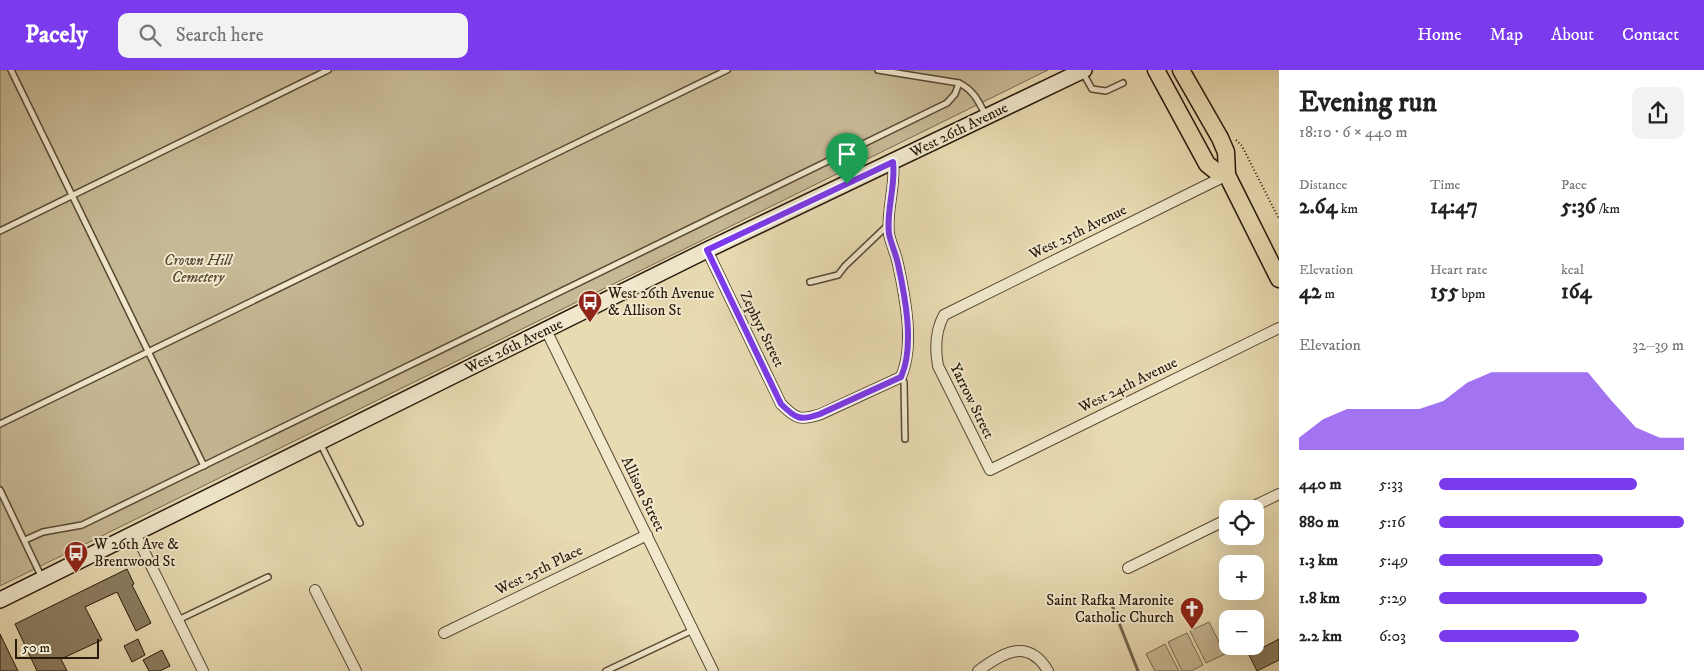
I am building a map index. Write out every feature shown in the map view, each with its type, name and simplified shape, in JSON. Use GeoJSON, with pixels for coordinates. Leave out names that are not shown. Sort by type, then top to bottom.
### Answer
{"type":"FeatureCollection","features":[{"type":"Feature","properties":{"kind":"main road"},"geometry":{"type":"LineString","coordinates":[[1156,70],[1207,164],[1217,172],[1227,175]]}},
{"type":"Feature","properties":{"kind":"main road"},"geometry":{"type":"LineString","coordinates":[[1181,70],[1224,146],[1228,164],[1227,175],[1279,279]]}},
{"type":"Feature","properties":{"kind":"street","name":"West 26th Avenue"},"geometry":{"type":"LineString","coordinates":[[0,600],[707,250],[1083,70]]}},
{"type":"Feature","properties":{"kind":"street"},"geometry":{"type":"LineString","coordinates":[[893,162],[894,176],[889,225],[906,315],[907,358],[901,377]]}},
{"type":"Feature","properties":{"kind":"street","name":"West 25th Avenue"},"geometry":{"type":"LineString","coordinates":[[944,315],[1227,175]]}},
{"type":"Feature","properties":{"kind":"street","name":"Zephyr Street"},"geometry":{"type":"LineString","coordinates":[[707,250],[781,404],[794,417],[807,419],[901,377]]}},
{"type":"Feature","properties":{"kind":"street","name":"Yarrow Street"},"geometry":{"type":"LineString","coordinates":[[944,315],[937,331],[936,354],[938,366],[990,470]]}},
{"type":"Feature","properties":{"kind":"street","name":"West 24th Avenue"},"geometry":{"type":"LineString","coordinates":[[990,470],[1279,328]]}},
{"type":"Feature","properties":{"kind":"street","name":"Allison Street"},"geometry":{"type":"LineString","coordinates":[[546,330],[713,671]]}},
{"type":"Feature","properties":{"kind":"street"},"geometry":{"type":"LineString","coordinates":[[1264,501],[1279,494]]}},
{"type":"Feature","properties":{"kind":"street"},"geometry":{"type":"LineString","coordinates":[[1128,568],[1219,523]]}},
{"type":"Feature","properties":{"kind":"street"},"geometry":{"type":"LineString","coordinates":[[135,533],[203,671]]}},
{"type":"Feature","properties":{"kind":"street","name":"West 25th Place"},"geometry":{"type":"LineString","coordinates":[[444,633],[647,535]]}},
{"type":"Feature","properties":{"kind":"street"},"geometry":{"type":"LineString","coordinates":[[315,590],[356,671]]}},
{"type":"Feature","properties":{"kind":"street"},"geometry":{"type":"LineString","coordinates":[[978,671],[997,657],[1008,652],[1023,651],[1042,660],[1048,671]]}},
{"type":"Feature","properties":{"kind":"lane"},"geometry":{"type":"LineString","coordinates":[[11,70],[204,466]]}},
{"type":"Feature","properties":{"kind":"lane"},"geometry":{"type":"LineString","coordinates":[[0,231],[328,70]]}},
{"type":"Feature","properties":{"kind":"lane"},"geometry":{"type":"LineString","coordinates":[[0,424],[727,70]]}},
{"type":"Feature","properties":{"kind":"lane"},"geometry":{"type":"LineString","coordinates":[[878,70],[959,83],[969,88],[978,98],[987,117]]}},
{"type":"Feature","properties":{"kind":"lane"},"geometry":{"type":"LineString","coordinates":[[1083,70],[1092,89],[1106,91],[1123,83]]}},
{"type":"Feature","properties":{"kind":"lane"},"geometry":{"type":"LineString","coordinates":[[25,540],[43,532],[82,525],[947,103],[955,94],[959,83]]}},
{"type":"Feature","properties":{"kind":"lane"},"geometry":{"type":"LineString","coordinates":[[810,282],[838,275],[845,266],[889,225]]}},
{"type":"Feature","properties":{"kind":"lane"},"geometry":{"type":"LineString","coordinates":[[901,377],[904,382],[904,439]]}},
{"type":"Feature","properties":{"kind":"lane"},"geometry":{"type":"LineString","coordinates":[[320,442],[360,524]]}},
{"type":"Feature","properties":{"kind":"lane"},"geometry":{"type":"LineString","coordinates":[[0,490],[42,579]]}},
{"type":"Feature","properties":{"kind":"lane"},"geometry":{"type":"LineString","coordinates":[[178,620],[268,577]]}},
{"type":"Feature","properties":{"kind":"lane"},"geometry":{"type":"LineString","coordinates":[[606,671],[693,630]]}},
{"type":"Feature","properties":{"kind":"path"},"geometry":{"type":"LineString","coordinates":[[1234,138],[1242,146],[1279,219]]}},
{"type":"Feature","properties":{"kind":"green space","name":"Crown Hill Cemetery"},"geometry":{"type":"Polygon","coordinates":[[[0,70],[1048,70],[0,586],[0,70]]]}},
{"type":"Feature","properties":{"kind":"green space"},"geometry":{"type":"Polygon","coordinates":[[[1209,622],[1219,642],[1219,655],[1223,655],[1206,663],[1190,631],[1209,622]]]}},
{"type":"Feature","properties":{"kind":"green space"},"geometry":{"type":"Polygon","coordinates":[[[1187,633],[1203,665],[1191,671],[1182,671],[1168,642],[1187,633]]]}},
{"type":"Feature","properties":{"kind":"green space"},"geometry":{"type":"Polygon","coordinates":[[[1165,644],[1179,671],[1155,671],[1146,654],[1165,644]]]}},
{"type":"Feature","properties":{"kind":"building"},"geometry":{"type":"Polygon","coordinates":[[[127,569],[134,584],[132,585],[151,623],[136,631],[117,592],[85,607],[102,640],[61,659],[67,671],[37,671],[15,624],[127,569]]]}},
{"type":"Feature","properties":{"kind":"building"},"geometry":{"type":"Polygon","coordinates":[[[0,634],[18,671],[0,671],[0,634]]]}},
{"type":"Feature","properties":{"kind":"building"},"geometry":{"type":"Polygon","coordinates":[[[138,639],[145,655],[132,662],[124,646],[138,639]]]}},
{"type":"Feature","properties":{"kind":"building"},"geometry":{"type":"Polygon","coordinates":[[[1279,639],[1279,660],[1257,671],[1249,655],[1264,655],[1264,647],[1279,639]]]}},
{"type":"Feature","properties":{"kind":"building"},"geometry":{"type":"Polygon","coordinates":[[[162,650],[170,666],[160,671],[149,671],[143,660],[162,650]]]}},
{"type":"Feature","properties":{"kind":"waterway"},"geometry":{"type":"LineString","coordinates":[[1110,600],[1138,671]]}},
{"type":"Feature","properties":{"kind":"place","name":"West 26th Avenue & Allison St"},"geometry":{"type":"Point","coordinates":[590,323]}},
{"type":"Feature","properties":{"kind":"place","name":"W 26th Ave & Brentwood St"},"geometry":{"type":"Point","coordinates":[76,574]}},
{"type":"Feature","properties":{"kind":"place","name":"Saint Rafka Maronite Catholic Church"},"geometry":{"type":"Point","coordinates":[1192,630]}},
{"type":"Feature","properties":{"kind":"route"},"geometry":{"type":"LineString","coordinates":[[893,162],[894,176],[889,236],[898,265],[906,315],[906,367],[901,377],[820,414],[807,419],[794,417],[781,404],[707,250],[847,184],[893,162]]}}]}
